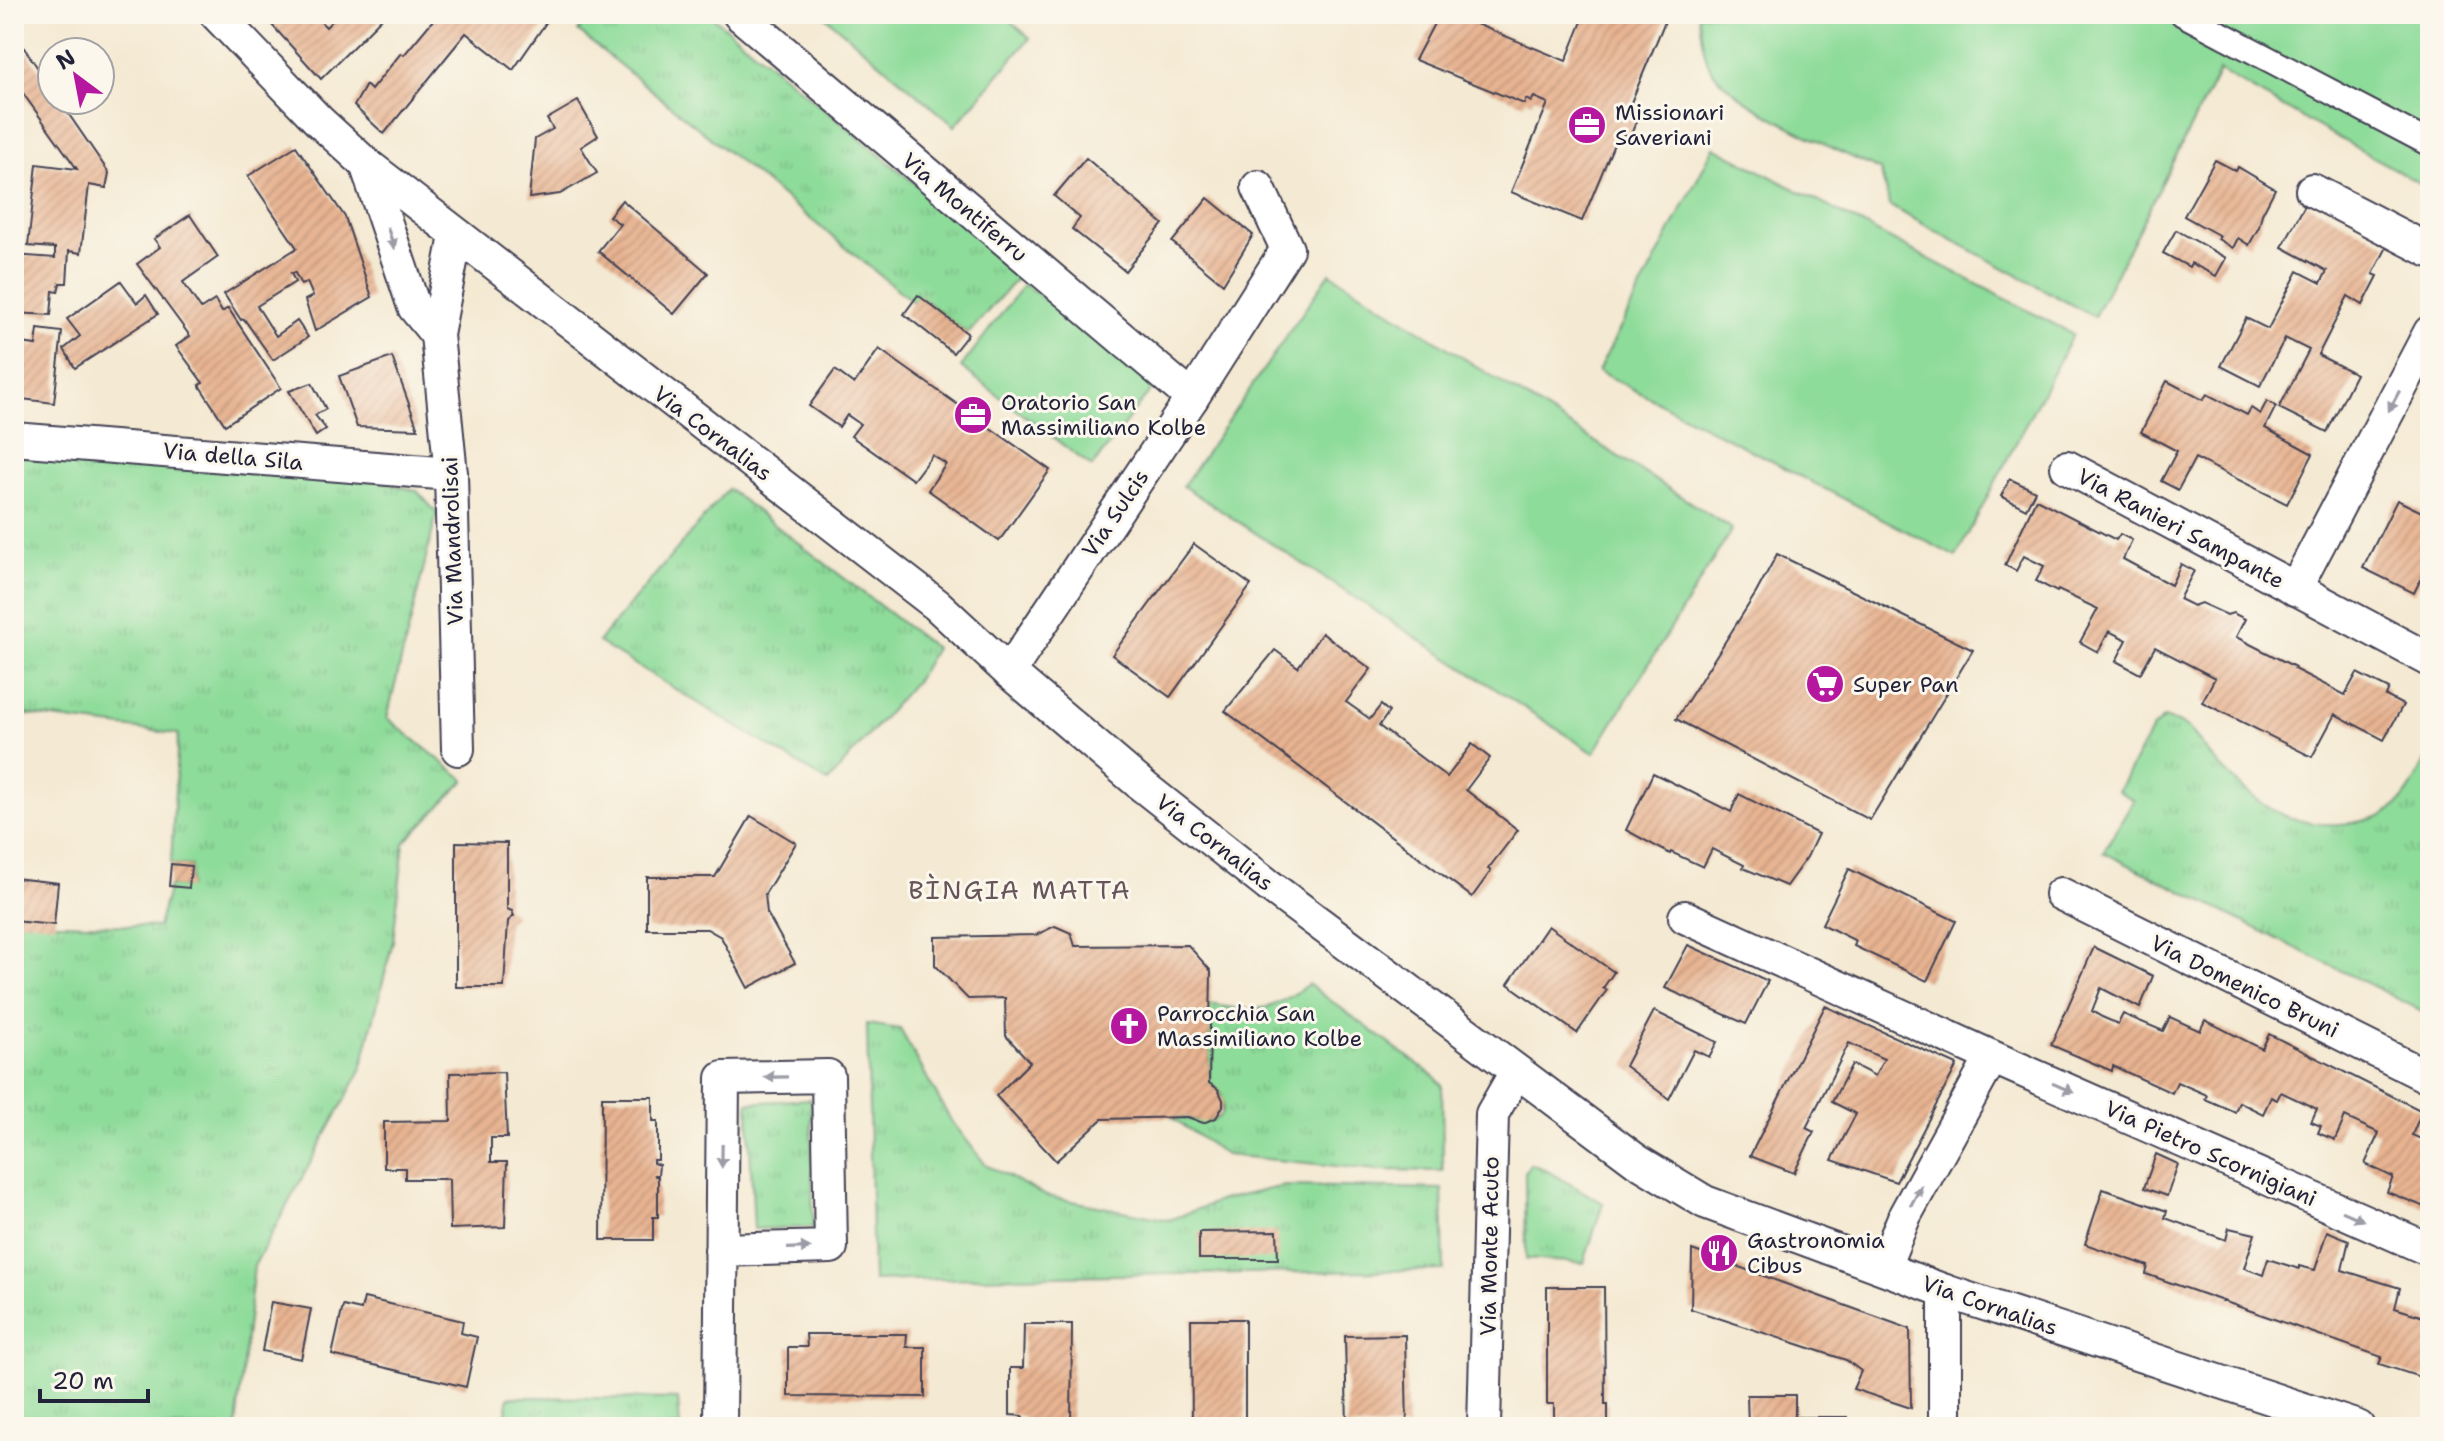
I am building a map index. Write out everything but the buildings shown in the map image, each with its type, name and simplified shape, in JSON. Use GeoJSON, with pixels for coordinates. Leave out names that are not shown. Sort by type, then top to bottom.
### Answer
{"type":"FeatureCollection","features":[{"type":"Feature","properties":{"kind":"street","name":"Via Cornalias"},"geometry":{"type":"LineString","coordinates":[[216,14],[319,121],[366,164],[937,605],[1009,672],[1144,787],[1268,885],[1637,1161],[1705,1202],[1945,1291],[2358,1427]]}},
{"type":"Feature","properties":{"kind":"street","name":"Via Montiferru"},"geometry":{"type":"LineString","coordinates":[[739,14],[1192,398]]}},
{"type":"Feature","properties":{"kind":"street"},"geometry":{"type":"LineString","coordinates":[[2183,14],[2430,144]]}},
{"type":"Feature","properties":{"kind":"street"},"geometry":{"type":"LineString","coordinates":[[366,164],[414,307],[437,335]]}},
{"type":"Feature","properties":{"kind":"street","name":"Via Sulcis"},"geometry":{"type":"LineString","coordinates":[[1009,672],[1192,398],[1287,249],[1258,187]]}},
{"type":"Feature","properties":{"kind":"street"},"geometry":{"type":"LineString","coordinates":[[2312,190],[2430,251]]}},
{"type":"Feature","properties":{"kind":"street","name":"Via Mandrolisai"},"geometry":{"type":"LineString","coordinates":[[456,236],[437,335],[451,474],[458,749]]}},
{"type":"Feature","properties":{"kind":"street","name":"Via Ranieri Sampante"},"geometry":{"type":"LineString","coordinates":[[2295,589],[2430,332]]}},
{"type":"Feature","properties":{"kind":"street","name":"Via della Sila"},"geometry":{"type":"LineString","coordinates":[[14,439],[451,474]]}},
{"type":"Feature","properties":{"kind":"street","name":"Via Ranieri Sampante"},"geometry":{"type":"LineString","coordinates":[[2067,467],[2430,660]]}},
{"type":"Feature","properties":{"kind":"street","name":"Via Domenico Bruni"},"geometry":{"type":"LineString","coordinates":[[2061,894],[2430,1078]]}},
{"type":"Feature","properties":{"kind":"street","name":"Via Pietro Scornigiani"},"geometry":{"type":"LineString","coordinates":[[1685,917],[1992,1057],[2430,1250]]}},
{"type":"Feature","properties":{"kind":"street"},"geometry":{"type":"LineString","coordinates":[[1884,1267],[1905,1215],[1992,1057]]}},
{"type":"Feature","properties":{"kind":"street","name":"Via Monte Acuto"},"geometry":{"type":"LineString","coordinates":[[1484,1427],[1492,1114],[1516,1072]]}},
{"type":"Feature","properties":{"kind":"street"},"geometry":{"type":"LineString","coordinates":[[720,1427],[721,1250],[723,1078],[828,1076],[831,1247],[721,1250]]}},
{"type":"Feature","properties":{"kind":"street"},"geometry":{"type":"LineString","coordinates":[[1945,1291],[1945,1427]]}},
{"type":"Feature","properties":{"kind":"green space"},"geometry":{"type":"Polygon","coordinates":[[[591,14],[709,14],[1022,272],[968,334],[919,296],[913,302],[578,31],[591,14]]]}},
{"type":"Feature","properties":{"kind":"green space"},"geometry":{"type":"Polygon","coordinates":[[[822,14],[1002,14],[1030,38],[955,126],[822,14]]]}},
{"type":"Feature","properties":{"kind":"green space"},"geometry":{"type":"Polygon","coordinates":[[[1698,14],[2430,14],[2430,189],[2219,71],[2094,317],[1890,206],[1880,170],[1813,139],[1736,94],[1718,78],[1708,63],[1698,14]]]}},
{"type":"Feature","properties":{"kind":"green space"},"geometry":{"type":"Polygon","coordinates":[[[1714,147],[2073,334],[1956,557],[1598,371],[1714,147]]]}},
{"type":"Feature","properties":{"kind":"green space"},"geometry":{"type":"Polygon","coordinates":[[[1330,273],[1732,529],[1594,753],[1183,486],[1330,273]]]}},
{"type":"Feature","properties":{"kind":"green space"},"geometry":{"type":"Polygon","coordinates":[[[1024,284],[1156,383],[1092,467],[961,367],[1024,284]]]}},
{"type":"Feature","properties":{"kind":"green space"},"geometry":{"type":"Polygon","coordinates":[[[14,456],[376,480],[417,491],[437,513],[387,718],[465,780],[404,843],[393,941],[361,1070],[254,1266],[236,1427],[14,1427],[14,921],[158,927],[169,886],[189,887],[191,866],[171,864],[178,734],[14,713],[14,456]]]}},
{"type":"Feature","properties":{"kind":"green space"},"geometry":{"type":"Polygon","coordinates":[[[728,489],[935,648],[918,678],[828,782],[598,642],[728,489]]]}},
{"type":"Feature","properties":{"kind":"green space"},"geometry":{"type":"Polygon","coordinates":[[[2164,718],[2192,731],[2238,784],[2268,807],[2301,821],[2320,824],[2361,821],[2388,812],[2406,795],[2430,752],[2430,1015],[2103,852],[2134,800],[2118,791],[2153,728],[2164,718]]]}},
{"type":"Feature","properties":{"kind":"green space"},"geometry":{"type":"Polygon","coordinates":[[[1308,984],[1442,1085],[1443,1171],[1378,1170],[1226,1155],[1171,1117],[1208,1121],[1221,1114],[1221,1093],[1209,1083],[1210,1004],[1239,1009],[1262,1008],[1283,1001],[1308,984]]]}},
{"type":"Feature","properties":{"kind":"green space"},"geometry":{"type":"Polygon","coordinates":[[[867,1024],[900,1029],[950,1119],[986,1165],[1046,1196],[1169,1220],[1222,1200],[1284,1186],[1442,1189],[1444,1270],[873,1281],[867,1024]]]}},
{"type":"Feature","properties":{"kind":"green space"},"geometry":{"type":"Polygon","coordinates":[[[811,1099],[813,1227],[754,1229],[748,1103],[811,1099]]]}},
{"type":"Feature","properties":{"kind":"green space"},"geometry":{"type":"Polygon","coordinates":[[[1530,1164],[1603,1203],[1584,1263],[1526,1259],[1525,1172],[1530,1164]]]}},
{"type":"Feature","properties":{"kind":"green space"},"geometry":{"type":"Polygon","coordinates":[[[509,1397],[678,1399],[680,1427],[503,1427],[509,1397]]]}},
{"type":"Feature","properties":{"kind":"place","name":"Missionari Saveriani"},"geometry":{"type":"Point","coordinates":[1587,125]}},
{"type":"Feature","properties":{"kind":"place","name":"Oratorio San Massimiliano Kolbe"},"geometry":{"type":"Point","coordinates":[973,415]}},
{"type":"Feature","properties":{"kind":"place","name":"Super Pan"},"geometry":{"type":"Point","coordinates":[1825,684]}},
{"type":"Feature","properties":{"kind":"place","name":"Parrocchia San Massimiliano Kolbe"},"geometry":{"type":"Point","coordinates":[1129,1026]}},
{"type":"Feature","properties":{"kind":"place","name":"Gastronomia Cibus"},"geometry":{"type":"Point","coordinates":[1719,1253]}},
{"type":"Feature","properties":{"kind":"district","name":"BÌNGIA MATTA"},"geometry":{"type":"Point","coordinates":[1020,890]}}]}
